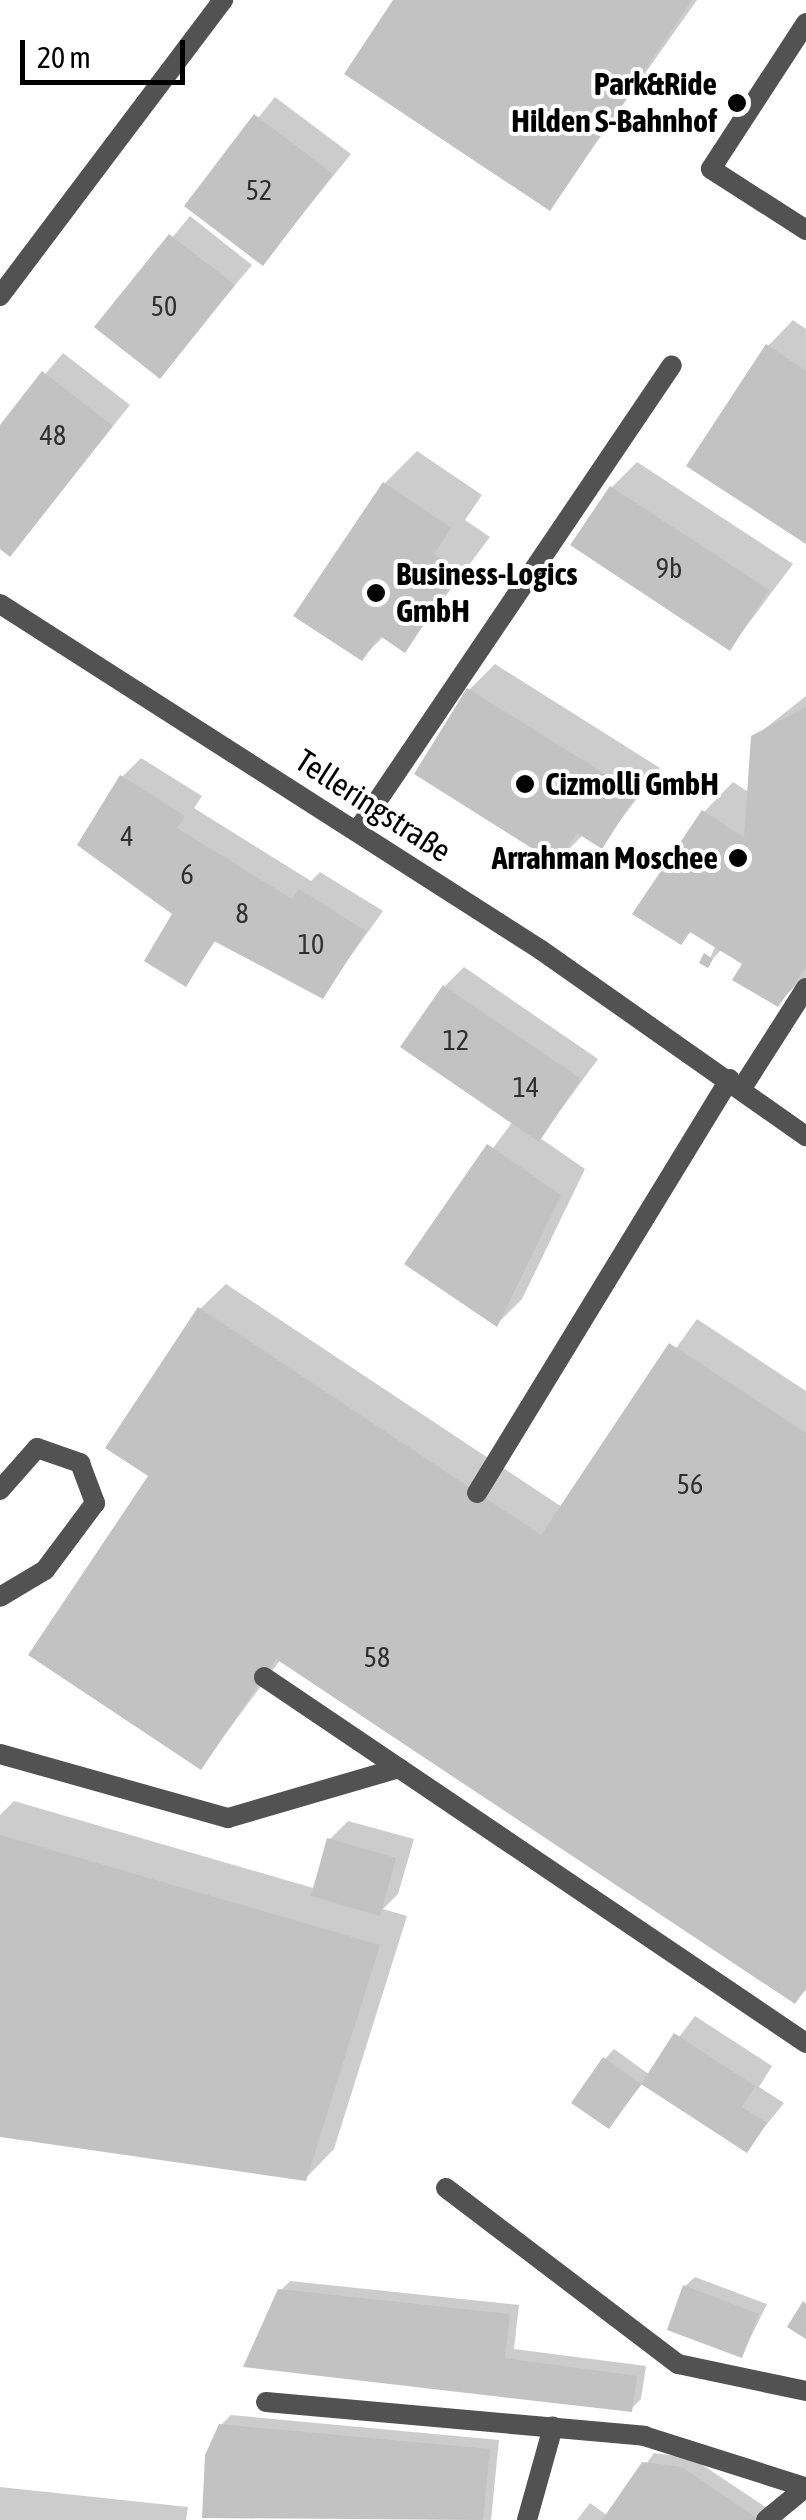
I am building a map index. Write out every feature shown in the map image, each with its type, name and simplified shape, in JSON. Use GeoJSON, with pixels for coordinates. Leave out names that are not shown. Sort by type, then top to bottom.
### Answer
{"type":"FeatureCollection","features":[{"type":"Feature","properties":{"kind":"street"},"geometry":{"type":"LineString","coordinates":[[0,296],[223,0]]}},
{"type":"Feature","properties":{"kind":"street"},"geometry":{"type":"LineString","coordinates":[[806,23],[711,169],[806,230]]}},
{"type":"Feature","properties":{"kind":"street"},"geometry":{"type":"LineString","coordinates":[[357,830],[672,365]]}},
{"type":"Feature","properties":{"kind":"street","name":"Telleringstraße"},"geometry":{"type":"LineString","coordinates":[[0,604],[357,830],[736,1084],[806,1136]]}},
{"type":"Feature","properties":{"kind":"street"},"geometry":{"type":"LineString","coordinates":[[477,1493],[736,1084],[806,988]]}},
{"type":"Feature","properties":{"kind":"street"},"geometry":{"type":"LineString","coordinates":[[0,1490],[37,1448],[80,1464],[95,1503],[45,1570],[0,1598]]}},
{"type":"Feature","properties":{"kind":"street"},"geometry":{"type":"LineString","coordinates":[[264,1677],[806,2043]]}},
{"type":"Feature","properties":{"kind":"street"},"geometry":{"type":"LineString","coordinates":[[0,1754],[228,1818],[399,1768]]}},
{"type":"Feature","properties":{"kind":"street"},"geometry":{"type":"LineString","coordinates":[[446,2188],[678,2364],[806,2391]]}},
{"type":"Feature","properties":{"kind":"street"},"geometry":{"type":"LineString","coordinates":[[266,2402],[644,2436],[806,2487]]}},
{"type":"Feature","properties":{"kind":"street"},"geometry":{"type":"LineString","coordinates":[[527,2520],[552,2427]]}},
{"type":"Feature","properties":{"kind":"street"},"geometry":{"type":"LineString","coordinates":[[766,2520],[806,2487]]}},
{"type":"Feature","properties":{"kind":"building"},"geometry":{"type":"Polygon","coordinates":[[[393,0],[692,0],[550,211],[344,74],[393,0]]]}},
{"type":"Feature","properties":{"kind":"building"},"geometry":{"type":"Polygon","coordinates":[[[254,114],[333,174],[263,266],[184,206],[254,114]]]}},
{"type":"Feature","properties":{"kind":"building"},"geometry":{"type":"Polygon","coordinates":[[[169,234],[235,285],[160,379],[94,327],[169,234]]]}},
{"type":"Feature","properties":{"kind":"building"},"geometry":{"type":"Polygon","coordinates":[[[766,344],[806,371],[806,544],[686,466],[766,344]]]}},
{"type":"Feature","properties":{"kind":"building"},"geometry":{"type":"Polygon","coordinates":[[[42,371],[113,426],[10,557],[0,549],[0,425],[42,371]]]}},
{"type":"Feature","properties":{"kind":"building","name":"Business-Logics GmbH"},"geometry":{"type":"Polygon","coordinates":[[[383,482],[451,528],[434,554],[459,571],[405,653],[380,636],[362,661],[293,616],[383,482]]]}},
{"type":"Feature","properties":{"kind":"building"},"geometry":{"type":"Polygon","coordinates":[[[610,486],[769,590],[730,651],[570,545],[610,486]]]}},
{"type":"Feature","properties":{"kind":"building","name":"Cizmolli GmbH"},"geometry":{"type":"Polygon","coordinates":[[[467,688],[637,794],[602,849],[577,833],[557,864],[414,774],[467,688]]]}},
{"type":"Feature","properties":{"kind":"building","name":"Arrahman Moschee"},"geometry":{"type":"Polygon","coordinates":[[[806,707],[806,967],[778,1007],[732,980],[742,964],[690,932],[681,945],[632,914],[702,810],[744,838],[751,736],[806,707]]]}},
{"type":"Feature","properties":{"kind":"building"},"geometry":{"type":"Polygon","coordinates":[[[120,775],[185,816],[177,828],[292,899],[299,889],[366,931],[323,999],[214,941],[186,987],[144,961],[172,914],[77,845],[120,775]]]}},
{"type":"Feature","properties":{"kind":"building","name":"Arrahman Moschee"},"geometry":{"type":"Polygon","coordinates":[[[704,953],[713,959],[708,968],[699,963],[704,953]]]}},
{"type":"Feature","properties":{"kind":"building"},"geometry":{"type":"Polygon","coordinates":[[[443,985],[581,1079],[539,1142],[400,1047],[443,985]]]}},
{"type":"Feature","properties":{"kind":"building"},"geometry":{"type":"Polygon","coordinates":[[[487,1144],[561,1195],[497,1327],[404,1264],[487,1144]]]}},
{"type":"Feature","properties":{"kind":"building"},"geometry":{"type":"Polygon","coordinates":[[[198,1307],[541,1535],[669,1343],[806,1433],[806,1988],[795,2004],[276,1659],[201,1770],[28,1655],[148,1476],[105,1448],[198,1307]]]}},
{"type":"Feature","properties":{"kind":"building"},"geometry":{"type":"Polygon","coordinates":[[[0,1835],[380,1945],[306,2181],[0,2137],[0,1835]]]}},
{"type":"Feature","properties":{"kind":"building"},"geometry":{"type":"Polygon","coordinates":[[[327,1838],[396,1858],[380,1916],[311,1896],[327,1838]]]}},
{"type":"Feature","properties":{"kind":"building"},"geometry":{"type":"Polygon","coordinates":[[[674,2033],[755,2086],[742,2107],[767,2123],[747,2153],[641,2084],[674,2033]]]}},
{"type":"Feature","properties":{"kind":"building"},"geometry":{"type":"Polygon","coordinates":[[[603,2057],[641,2084],[609,2129],[571,2103],[603,2057]]]}},
{"type":"Feature","properties":{"kind":"building"},"geometry":{"type":"Polygon","coordinates":[[[683,2285],[759,2314],[742,2358],[667,2330],[683,2285]]]}},
{"type":"Feature","properties":{"kind":"building"},"geometry":{"type":"Polygon","coordinates":[[[278,2289],[510,2314],[505,2358],[637,2376],[632,2412],[243,2367],[278,2289]]]}},
{"type":"Feature","properties":{"kind":"building"},"geometry":{"type":"Polygon","coordinates":[[[803,2301],[806,2304],[806,2339],[787,2327],[803,2301]]]}},
{"type":"Feature","properties":{"kind":"building"},"geometry":{"type":"Polygon","coordinates":[[[219,2424],[490,2449],[483,2520],[202,2518],[205,2455],[219,2424]]]}},
{"type":"Feature","properties":{"kind":"building"},"geometry":{"type":"Polygon","coordinates":[[[642,2462],[682,2467],[760,2520],[602,2520],[642,2462]]]}},
{"type":"Feature","properties":{"kind":"place","name":"Park&Ride Hilden S-Bahnhof"},"geometry":{"type":"Point","coordinates":[737,103]}},
{"type":"Feature","properties":{"kind":"place","name":"Business-Logics GmbH"},"geometry":{"type":"Point","coordinates":[376,593]}},
{"type":"Feature","properties":{"kind":"place","name":"Cizmolli GmbH"},"geometry":{"type":"Point","coordinates":[525,784]}},
{"type":"Feature","properties":{"kind":"place","name":"Arrahman Moschee"},"geometry":{"type":"Point","coordinates":[738,858]}}]}
